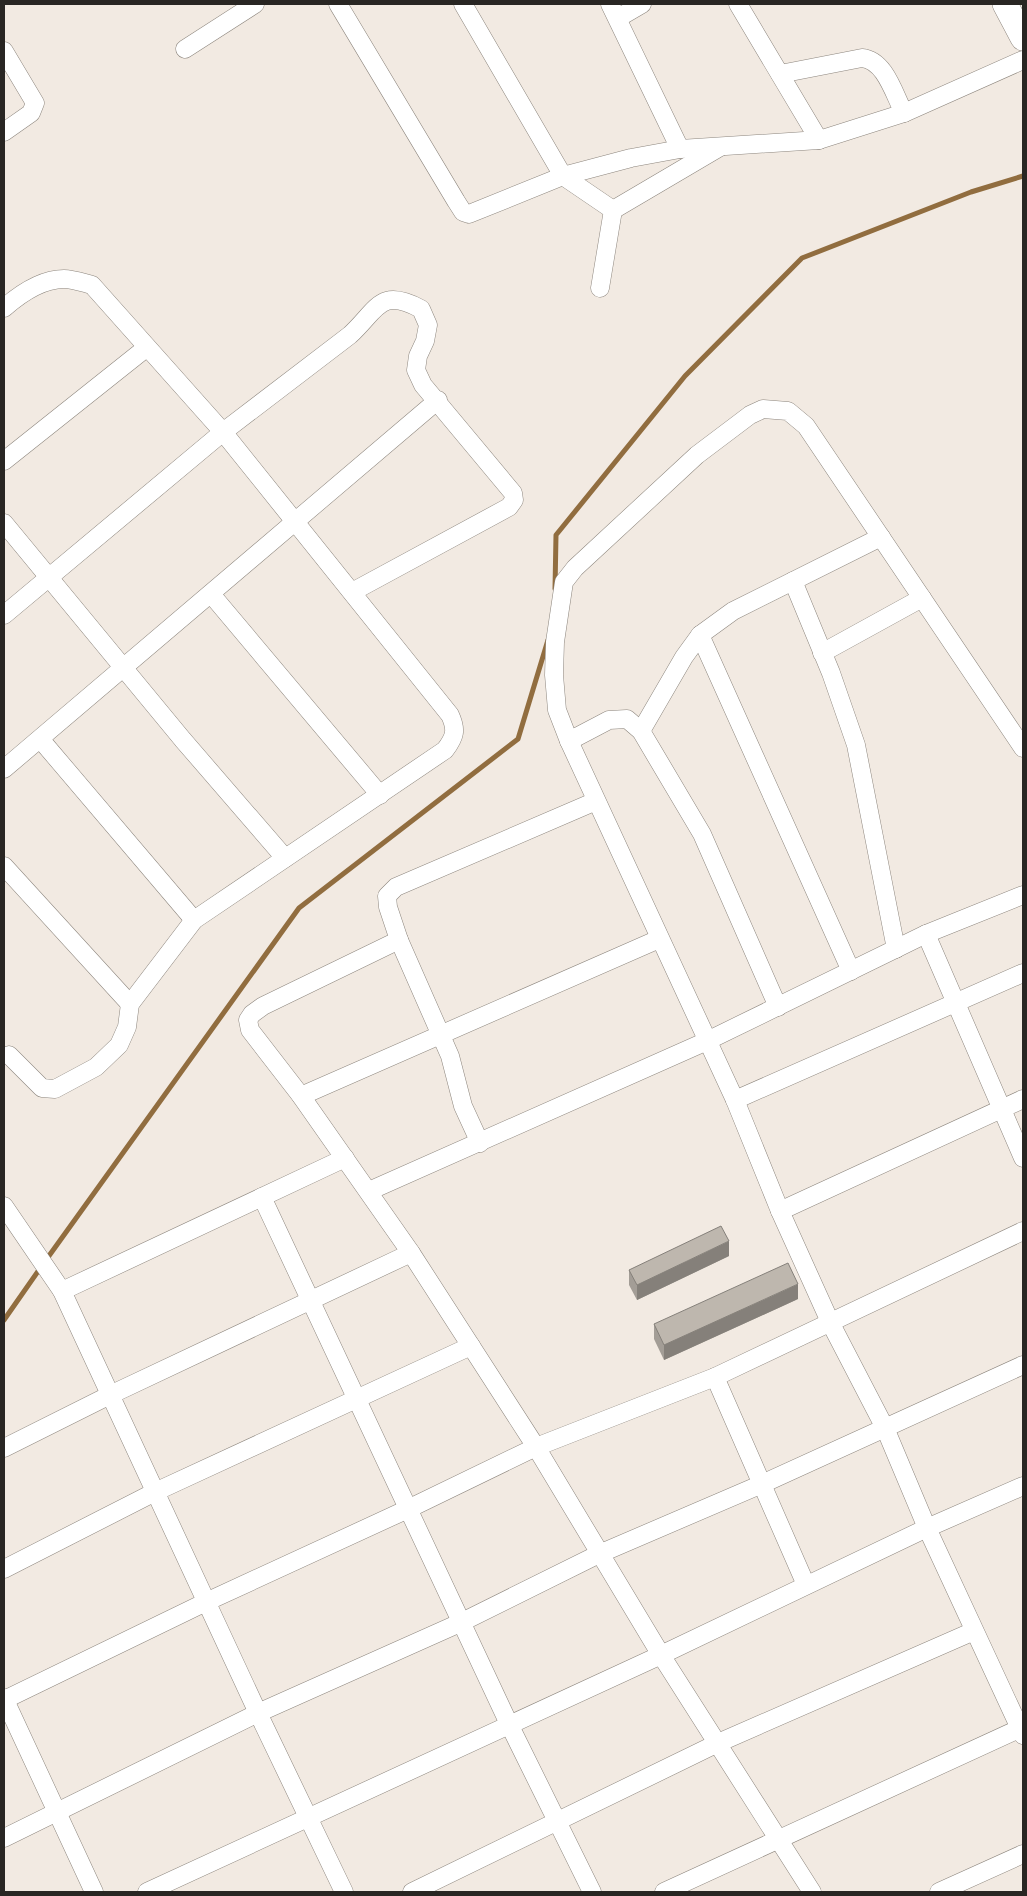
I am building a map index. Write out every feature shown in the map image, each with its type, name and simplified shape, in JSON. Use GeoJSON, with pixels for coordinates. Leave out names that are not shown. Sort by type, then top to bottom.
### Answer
{"type":"FeatureCollection","features":[{"type":"Feature","properties":{"kind":"street"},"geometry":{"type":"LineString","coordinates":[[185,49],[255,4]]}},
{"type":"Feature","properties":{"kind":"street"},"geometry":{"type":"LineString","coordinates":[[338,4],[463,212],[469,214],[563,176],[630,158],[680,149],[819,140],[904,113],[1023,60]]}},
{"type":"Feature","properties":{"kind":"street"},"geometry":{"type":"LineString","coordinates":[[463,4],[563,176],[613,210]]}},
{"type":"Feature","properties":{"kind":"street"},"geometry":{"type":"LineString","coordinates":[[642,4],[614,11],[680,149]]}},
{"type":"Feature","properties":{"kind":"street"},"geometry":{"type":"LineString","coordinates":[[738,4],[819,140]]}},
{"type":"Feature","properties":{"kind":"street"},"geometry":{"type":"LineString","coordinates":[[1005,4],[1023,38]]}},
{"type":"Feature","properties":{"kind":"street"},"geometry":{"type":"LineString","coordinates":[[4,51],[35,103],[31,113],[4,132]]}},
{"type":"Feature","properties":{"kind":"street"},"geometry":{"type":"LineString","coordinates":[[780,74],[862,58],[871,59],[879,65],[904,113]]}},
{"type":"Feature","properties":{"kind":"street"},"geometry":{"type":"LineString","coordinates":[[613,210],[723,146]]}},
{"type":"Feature","properties":{"kind":"street"},"geometry":{"type":"LineString","coordinates":[[600,288],[613,210]]}},
{"type":"Feature","properties":{"kind":"street"},"geometry":{"type":"LineString","coordinates":[[4,308],[16,297],[40,284],[64,279],[92,285],[146,348],[223,432],[450,715],[455,726],[454,739],[444,750],[194,920],[130,1004],[127,1027],[119,1045],[96,1067],[56,1089],[42,1088],[5,1054]]}},
{"type":"Feature","properties":{"kind":"street"},"geometry":{"type":"LineString","coordinates":[[4,615],[223,432],[350,334],[368,318],[376,307],[387,299],[396,298],[421,309],[428,325],[426,341],[418,356],[416,370],[423,385],[438,400],[514,493],[514,500],[509,508],[352,592]]}},
{"type":"Feature","properties":{"kind":"street"},"geometry":{"type":"LineString","coordinates":[[4,461],[146,348]]}},
{"type":"Feature","properties":{"kind":"street"},"geometry":{"type":"LineString","coordinates":[[4,769],[438,400]]}},
{"type":"Feature","properties":{"kind":"street"},"geometry":{"type":"LineString","coordinates":[[664,1892],[1022,1730],[974,1631],[884,1428],[831,1324],[780,1210],[735,1100],[569,741],[557,710],[554,675],[556,634],[564,582],[575,568],[696,455],[750,415],[763,409],[788,410],[806,426],[1023,748]]}},
{"type":"Feature","properties":{"kind":"street"},"geometry":{"type":"LineString","coordinates":[[4,523],[123,668],[285,858]]}},
{"type":"Feature","properties":{"kind":"street"},"geometry":{"type":"LineString","coordinates":[[641,731],[684,658],[700,635],[734,611],[881,537]]}},
{"type":"Feature","properties":{"kind":"street"},"geometry":{"type":"LineString","coordinates":[[793,581],[856,745],[896,949]]}},
{"type":"Feature","properties":{"kind":"street"},"geometry":{"type":"LineString","coordinates":[[211,594],[380,795]]}},
{"type":"Feature","properties":{"kind":"street"},"geometry":{"type":"LineString","coordinates":[[822,653],[922,598]]}},
{"type":"Feature","properties":{"kind":"street"},"geometry":{"type":"LineString","coordinates":[[700,635],[851,971]]}},
{"type":"Feature","properties":{"kind":"street"},"geometry":{"type":"LineString","coordinates":[[569,741],[609,720],[627,719],[641,731],[702,834],[778,1007]]}},
{"type":"Feature","properties":{"kind":"street"},"geometry":{"type":"LineString","coordinates":[[40,740],[194,920]]}},
{"type":"Feature","properties":{"kind":"street"},"geometry":{"type":"LineString","coordinates":[[480,1142],[463,1106],[455,1070],[399,940],[388,907],[388,896],[396,887],[596,801]]}},
{"type":"Feature","properties":{"kind":"street"},"geometry":{"type":"LineString","coordinates":[[4,866],[130,1004]]}},
{"type":"Feature","properties":{"kind":"street"},"geometry":{"type":"LineString","coordinates":[[369,1191],[707,1041],[926,934],[1023,895]]}},
{"type":"Feature","properties":{"kind":"street"},"geometry":{"type":"LineString","coordinates":[[926,934],[954,1003],[1023,1158]]}},
{"type":"Feature","properties":{"kind":"street"},"geometry":{"type":"LineString","coordinates":[[301,1096],[659,939]]}},
{"type":"Feature","properties":{"kind":"street"},"geometry":{"type":"LineString","coordinates":[[399,940],[263,1006],[252,1014],[248,1020],[250,1030],[301,1096],[411,1253],[536,1447],[661,1655],[812,1892]]}},
{"type":"Feature","properties":{"kind":"street"},"geometry":{"type":"LineString","coordinates":[[735,1100],[1023,973]]}},
{"type":"Feature","properties":{"kind":"street"},"geometry":{"type":"LineString","coordinates":[[780,1210],[1023,1099]]}},
{"type":"Feature","properties":{"kind":"street"},"geometry":{"type":"LineString","coordinates":[[62,1291],[345,1158]]}},
{"type":"Feature","properties":{"kind":"street"},"geometry":{"type":"LineString","coordinates":[[262,1197],[509,1724],[592,1892]]}},
{"type":"Feature","properties":{"kind":"street"},"geometry":{"type":"LineString","coordinates":[[4,1206],[62,1291],[258,1713],[344,1892]]}},
{"type":"Feature","properties":{"kind":"street"},"geometry":{"type":"LineString","coordinates":[[94,1892],[4,1699],[536,1447],[715,1377],[831,1324],[1023,1231]]}},
{"type":"Feature","properties":{"kind":"street"},"geometry":{"type":"LineString","coordinates":[[4,1448],[110,1395],[411,1253]]}},
{"type":"Feature","properties":{"kind":"street"},"geometry":{"type":"LineString","coordinates":[[4,1569],[155,1492],[471,1346]]}},
{"type":"Feature","properties":{"kind":"street"},"geometry":{"type":"LineString","coordinates":[[4,1838],[258,1713],[462,1622],[599,1554],[762,1484],[1023,1365]]}},
{"type":"Feature","properties":{"kind":"street"},"geometry":{"type":"LineString","coordinates":[[715,1377],[806,1585]]}},
{"type":"Feature","properties":{"kind":"street"},"geometry":{"type":"LineString","coordinates":[[147,1892],[661,1655],[927,1528],[1023,1486]]}},
{"type":"Feature","properties":{"kind":"street"},"geometry":{"type":"LineString","coordinates":[[412,1892],[718,1743],[974,1631]]}},
{"type":"Feature","properties":{"kind":"street"},"geometry":{"type":"LineString","coordinates":[[939,1892],[1023,1854]]}},
{"type":"Feature","properties":{"kind":"building"},"geometry":{"type":"Polygon","coordinates":[[[721,1226],[729,1241],[637,1285],[629,1270],[721,1226]]]}},
{"type":"Feature","properties":{"kind":"building"},"geometry":{"type":"Polygon","coordinates":[[[788,1263],[798,1284],[664,1345],[654,1324],[788,1263]]]}},
{"type":"Feature","properties":{"kind":"waterway"},"geometry":{"type":"LineString","coordinates":[[555,589],[556,535],[685,376],[802,258],[971,192],[1023,176]]}},
{"type":"Feature","properties":{"kind":"waterway"},"geometry":{"type":"LineString","coordinates":[[46,1260],[299,908],[518,739],[548,640]]}},
{"type":"Feature","properties":{"kind":"waterway"},"geometry":{"type":"LineString","coordinates":[[4,1320],[41,1267]]}}]}
